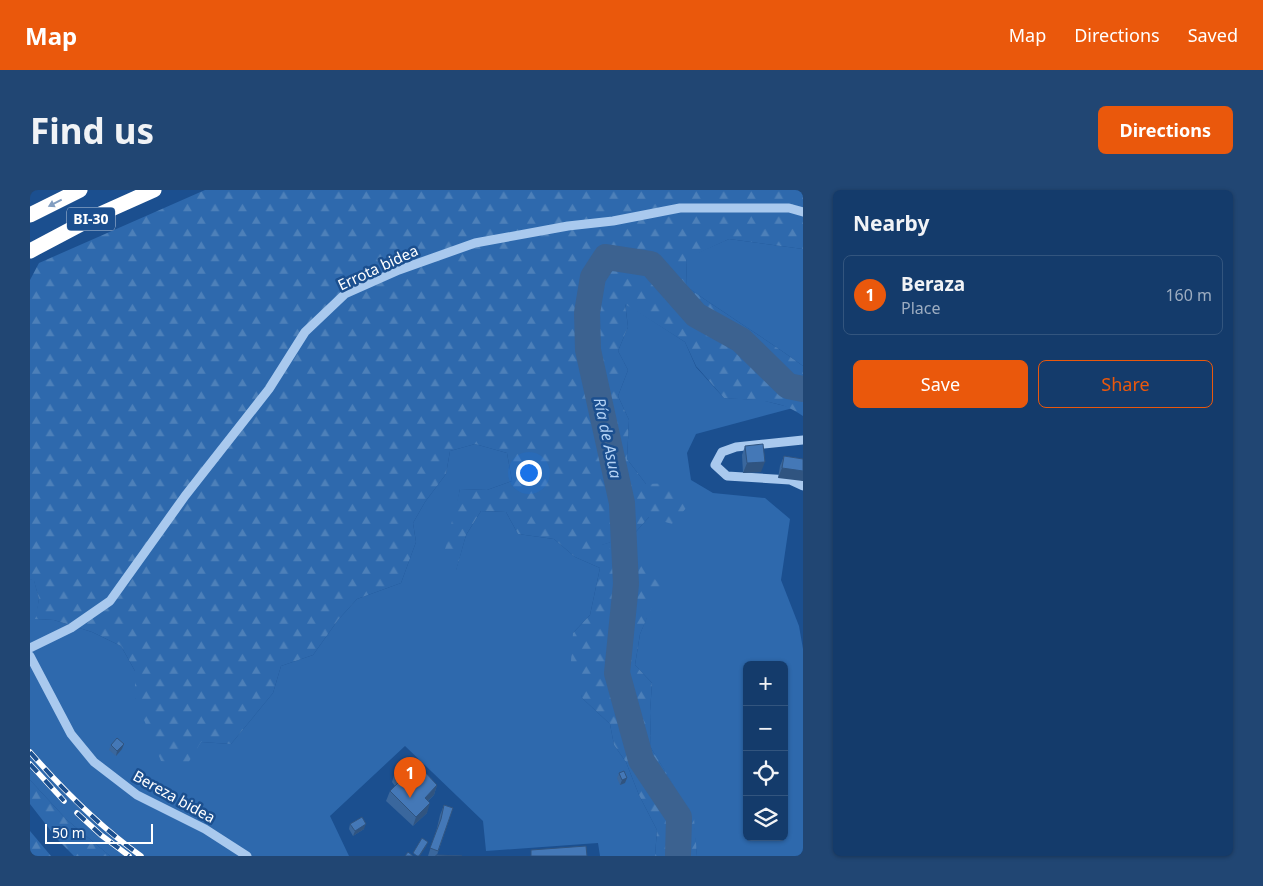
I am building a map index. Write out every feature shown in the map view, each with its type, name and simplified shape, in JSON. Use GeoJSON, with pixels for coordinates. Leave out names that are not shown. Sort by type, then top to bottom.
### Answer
{"type":"FeatureCollection","features":[{"type":"Feature","properties":{"kind":"highway","name":"BI-30"},"geometry":{"type":"LineString","coordinates":[[30,216],[80,190]]}},
{"type":"Feature","properties":{"kind":"highway","name":"BI-30"},"geometry":{"type":"LineString","coordinates":[[30,251],[98,215],[154,190]]}},
{"type":"Feature","properties":{"kind":"street","name":"Errota bidea"},"geometry":{"type":"LineString","coordinates":[[30,648],[71,628],[110,601],[185,496],[268,389],[306,332],[345,294],[399,270],[475,243],[568,226],[613,221],[680,208],[789,208],[803,212]]}},
{"type":"Feature","properties":{"kind":"street"},"geometry":{"type":"LineString","coordinates":[[803,440],[736,447],[722,452],[715,465],[726,476],[790,480],[803,486]]}},
{"type":"Feature","properties":{"kind":"street","name":"Bereza bidea"},"geometry":{"type":"LineString","coordinates":[[30,656],[71,734],[94,762],[137,795],[205,829],[247,856]]}},
{"type":"Feature","properties":{"kind":"green space"},"geometry":{"type":"Polygon","coordinates":[[[205,190],[803,190],[803,249],[729,239],[686,259],[687,287],[803,366],[803,416],[794,410],[775,403],[724,398],[696,366],[685,342],[625,304],[628,327],[618,351],[628,370],[618,396],[629,420],[627,459],[646,484],[675,483],[688,506],[672,524],[649,517],[633,535],[602,545],[642,564],[661,586],[640,634],[635,665],[652,683],[650,712],[651,748],[694,818],[697,856],[655,856],[657,830],[639,795],[626,762],[614,745],[610,724],[582,698],[571,661],[573,633],[590,615],[600,568],[575,557],[554,539],[518,534],[506,512],[481,511],[466,535],[456,571],[445,549],[460,489],[487,490],[512,481],[507,453],[475,444],[450,451],[446,474],[425,502],[413,523],[416,542],[401,583],[357,599],[338,620],[313,655],[281,666],[273,693],[231,744],[201,742],[185,768],[161,761],[135,698],[135,671],[121,646],[92,632],[54,620],[35,619],[39,599],[34,581],[30,579],[30,280],[39,263],[205,190]]]}},
{"type":"Feature","properties":{"kind":"green space"},"geometry":{"type":"Polygon","coordinates":[[[729,239],[803,249],[803,366],[687,287],[686,258],[729,239]]]}},
{"type":"Feature","properties":{"kind":"green space"},"geometry":{"type":"Polygon","coordinates":[[[625,303],[685,342],[696,367],[724,398],[761,400],[793,408],[696,434],[687,453],[691,480],[713,493],[765,498],[790,519],[781,580],[799,626],[803,649],[803,856],[697,856],[693,818],[651,748],[650,712],[652,683],[635,665],[640,634],[647,617],[601,545],[633,535],[649,517],[646,484],[627,459],[629,420],[618,396],[628,370],[618,351],[628,327],[625,303]]]}},
{"type":"Feature","properties":{"kind":"green space"},"geometry":{"type":"Polygon","coordinates":[[[475,444],[507,453],[512,481],[487,490],[460,489],[455,514],[456,570],[466,535],[481,511],[506,512],[518,534],[554,539],[575,557],[600,568],[590,615],[573,633],[582,698],[610,724],[614,745],[626,762],[639,795],[657,830],[655,856],[600,856],[598,843],[486,851],[483,821],[405,746],[330,816],[349,856],[110,856],[67,820],[30,780],[30,579],[34,580],[39,599],[36,619],[54,620],[92,632],[121,646],[135,671],[135,698],[201,742],[231,744],[273,693],[281,666],[313,655],[338,620],[357,599],[401,583],[416,542],[413,523],[425,502],[446,474],[450,451],[475,444]]]}},
{"type":"Feature","properties":{"kind":"green space"},"geometry":{"type":"Polygon","coordinates":[[[30,780],[67,820],[110,856],[74,856],[58,840],[30,804],[30,780]]]}},
{"type":"Feature","properties":{"kind":"green space"},"geometry":{"type":"Polygon","coordinates":[[[30,831],[51,856],[30,856],[30,831]]]}},
{"type":"Feature","properties":{"kind":"building"},"geometry":{"type":"Polygon","coordinates":[[[763,444],[765,462],[747,463],[745,446],[763,444]]]}},
{"type":"Feature","properties":{"kind":"building"},"geometry":{"type":"Polygon","coordinates":[[[784,456],[803,459],[803,471],[782,468],[784,456]]]}},
{"type":"Feature","properties":{"kind":"building"},"geometry":{"type":"Polygon","coordinates":[[[117,738],[124,744],[117,751],[111,745],[117,738]]]}},
{"type":"Feature","properties":{"kind":"building"},"geometry":{"type":"Polygon","coordinates":[[[411,757],[437,785],[425,798],[430,803],[416,817],[390,791],[402,779],[395,772],[411,757]]]}},
{"type":"Feature","properties":{"kind":"building"},"geometry":{"type":"Polygon","coordinates":[[[624,771],[627,778],[622,780],[619,773],[624,771]]]}},
{"type":"Feature","properties":{"kind":"building"},"geometry":{"type":"Polygon","coordinates":[[[444,805],[453,808],[438,851],[430,848],[444,805]]]}},
{"type":"Feature","properties":{"kind":"building"},"geometry":{"type":"Polygon","coordinates":[[[362,817],[366,824],[355,831],[350,824],[362,817]]]}},
{"type":"Feature","properties":{"kind":"building"},"geometry":{"type":"Polygon","coordinates":[[[422,838],[428,842],[419,856],[417,856],[413,853],[422,838]]]}},
{"type":"Feature","properties":{"kind":"building"},"geometry":{"type":"Polygon","coordinates":[[[586,846],[587,856],[531,856],[531,850],[586,846]]]}},
{"type":"Feature","properties":{"kind":"building"},"geometry":{"type":"Polygon","coordinates":[[[408,852],[413,856],[405,856],[408,852]]]}},
{"type":"Feature","properties":{"kind":"waterway","name":"Ría de Asua"},"geometry":{"type":"LineString","coordinates":[[678,856],[679,817],[641,760],[617,673],[626,584],[622,503],[588,350],[587,313],[593,277],[606,257],[651,264],[696,315],[741,340],[788,386],[803,389]]}},
{"type":"Feature","properties":{"kind":"railway"},"geometry":{"type":"LineString","coordinates":[[30,752],[82,807],[141,856]]}},
{"type":"Feature","properties":{"kind":"railway"},"geometry":{"type":"LineString","coordinates":[[30,764],[64,801]]}},
{"type":"Feature","properties":{"kind":"railway"},"geometry":{"type":"LineString","coordinates":[[77,813],[101,835],[129,856]]}},
{"type":"Feature","properties":{"kind":"place","name":"Beraza"},"geometry":{"type":"Point","coordinates":[410,798]}}]}
